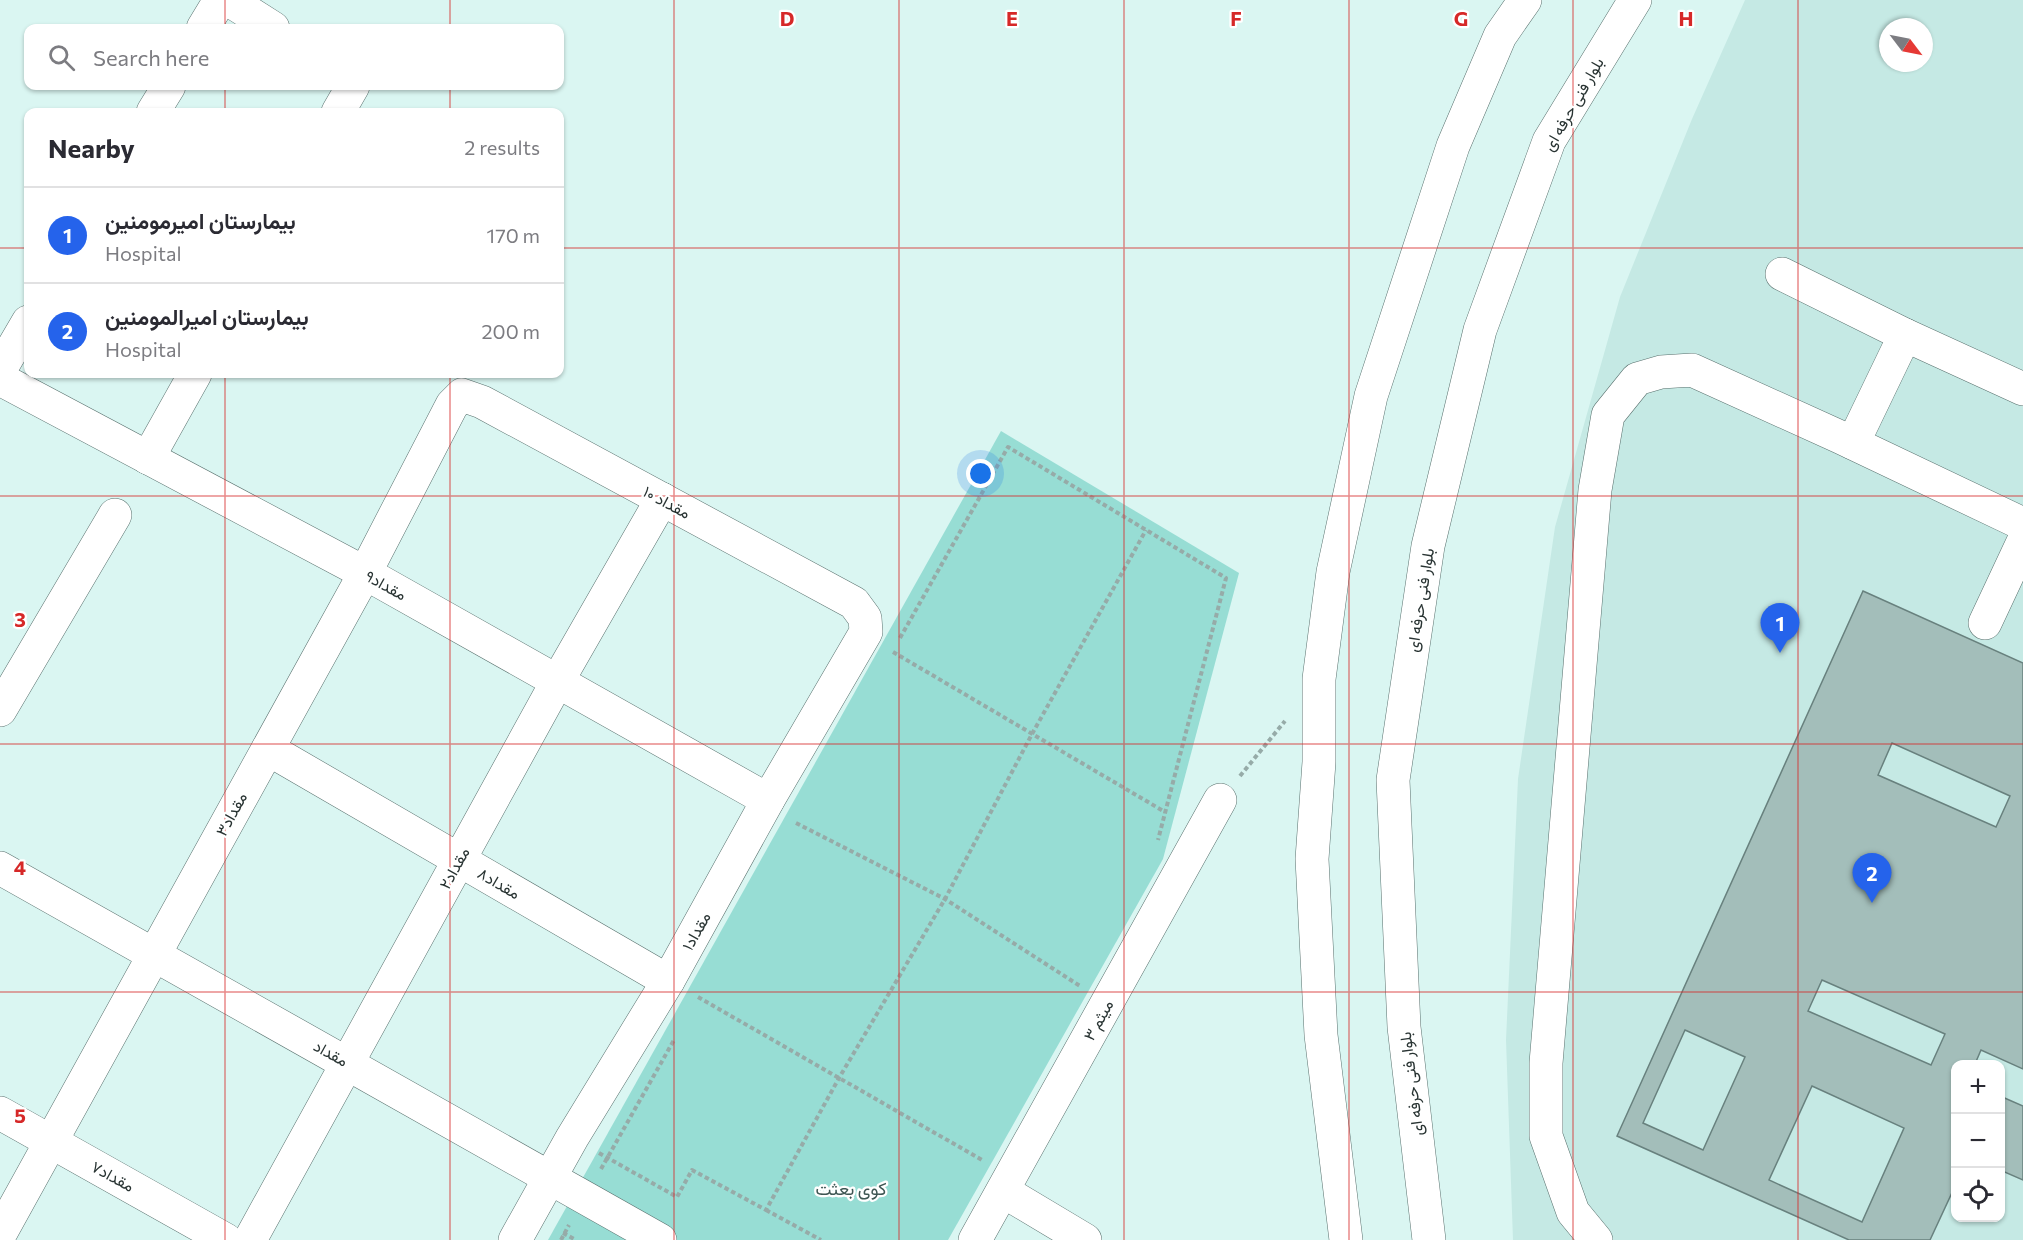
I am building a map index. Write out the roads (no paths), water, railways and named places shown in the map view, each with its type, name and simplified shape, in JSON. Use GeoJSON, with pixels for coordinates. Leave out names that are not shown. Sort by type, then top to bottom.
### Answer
{"type":"FeatureCollection","features":[{"type":"Feature","properties":{"kind":"street"},"geometry":{"type":"LineString","coordinates":[[205,24],[219,0]]}},
{"type":"Feature","properties":{"kind":"street"},"geometry":{"type":"LineString","coordinates":[[229,0],[267,24]]}},
{"type":"Feature","properties":{"kind":"street"},"geometry":{"type":"LineString","coordinates":[[1346,1240],[1321,1035],[1312,859],[1318,762],[1319,678],[1333,572],[1371,396],[1453,146],[1500,36],[1525,0]]}},
{"type":"Feature","properties":{"kind":"street","name":"بلوار فنی حرفه ای"},"geometry":{"type":"LineString","coordinates":[[1429,1240],[1404,1027],[1393,780],[1428,546],[1480,330],[1549,141],[1635,0]]}},
{"type":"Feature","properties":{"kind":"street"},"geometry":{"type":"LineString","coordinates":[[155,108],[167,90]]}},
{"type":"Feature","properties":{"kind":"street"},"geometry":{"type":"LineString","coordinates":[[340,108],[351,90]]}},
{"type":"Feature","properties":{"kind":"street"},"geometry":{"type":"LineString","coordinates":[[1782,274],[1905,335],[2023,389]]}},
{"type":"Feature","properties":{"kind":"street"},"geometry":{"type":"LineString","coordinates":[[0,370],[24,329]]}},
{"type":"Feature","properties":{"kind":"street"},"geometry":{"type":"LineString","coordinates":[[1852,443],[1905,335]]}},
{"type":"Feature","properties":{"kind":"street"},"geometry":{"type":"LineString","coordinates":[[1596,1240],[1573,1212],[1546,1136],[1546,1063],[1595,490],[1608,415],[1637,379],[1661,372],[1692,370],[2023,525]]}},
{"type":"Feature","properties":{"kind":"street"},"geometry":{"type":"LineString","coordinates":[[148,458],[193,378]]}},
{"type":"Feature","properties":{"kind":"street","name":"مقداد۹"},"geometry":{"type":"LineString","coordinates":[[0,379],[365,573],[768,800]]}},
{"type":"Feature","properties":{"kind":"street","name":"مقداد ۱۰"},"geometry":{"type":"LineString","coordinates":[[462,395],[482,402],[854,603],[865,618]]}},
{"type":"Feature","properties":{"kind":"street","name":"مقداد۳"},"geometry":{"type":"LineString","coordinates":[[0,1234],[365,573],[452,405],[462,395]]}},
{"type":"Feature","properties":{"kind":"street","name":"مقداد۲"},"geometry":{"type":"LineString","coordinates":[[250,1240],[557,682],[662,499]]}},
{"type":"Feature","properties":{"kind":"street"},"geometry":{"type":"LineString","coordinates":[[0,710],[115,515]]}},
{"type":"Feature","properties":{"kind":"street"},"geometry":{"type":"LineString","coordinates":[[1985,622],[2023,542]]}},
{"type":"Feature","properties":{"kind":"street","name":"مقداد۱"},"geometry":{"type":"LineString","coordinates":[[515,1240],[572,1138],[668,981],[768,800],[866,632],[865,618]]}},
{"type":"Feature","properties":{"kind":"street","name":"مقداد۸"},"geometry":{"type":"LineString","coordinates":[[268,749],[668,981]]}},
{"type":"Feature","properties":{"kind":"street","name":"میثم ۳"},"geometry":{"type":"LineString","coordinates":[[975,1240],[1220,800]]}},
{"type":"Feature","properties":{"kind":"street","name":"مقداد"},"geometry":{"type":"LineString","coordinates":[[0,868],[660,1240]]}},
{"type":"Feature","properties":{"kind":"street","name":"مقداد۷"},"geometry":{"type":"LineString","coordinates":[[0,1113],[226,1240]]}},
{"type":"Feature","properties":{"kind":"street"},"geometry":{"type":"LineString","coordinates":[[1003,1191],[1084,1240]]}},
{"type":"Feature","properties":{"kind":"place","name":"بیمارستان امیرمومنین"},"geometry":{"type":"Point","coordinates":[1780,653]}},
{"type":"Feature","properties":{"kind":"place","name":"بیمارستان امیرالمومنین"},"geometry":{"type":"Point","coordinates":[1872,903]}},
{"type":"Feature","properties":{"kind":"district","name":"کوی بعثت"},"geometry":{"type":"Point","coordinates":[851,1189]}}]}
